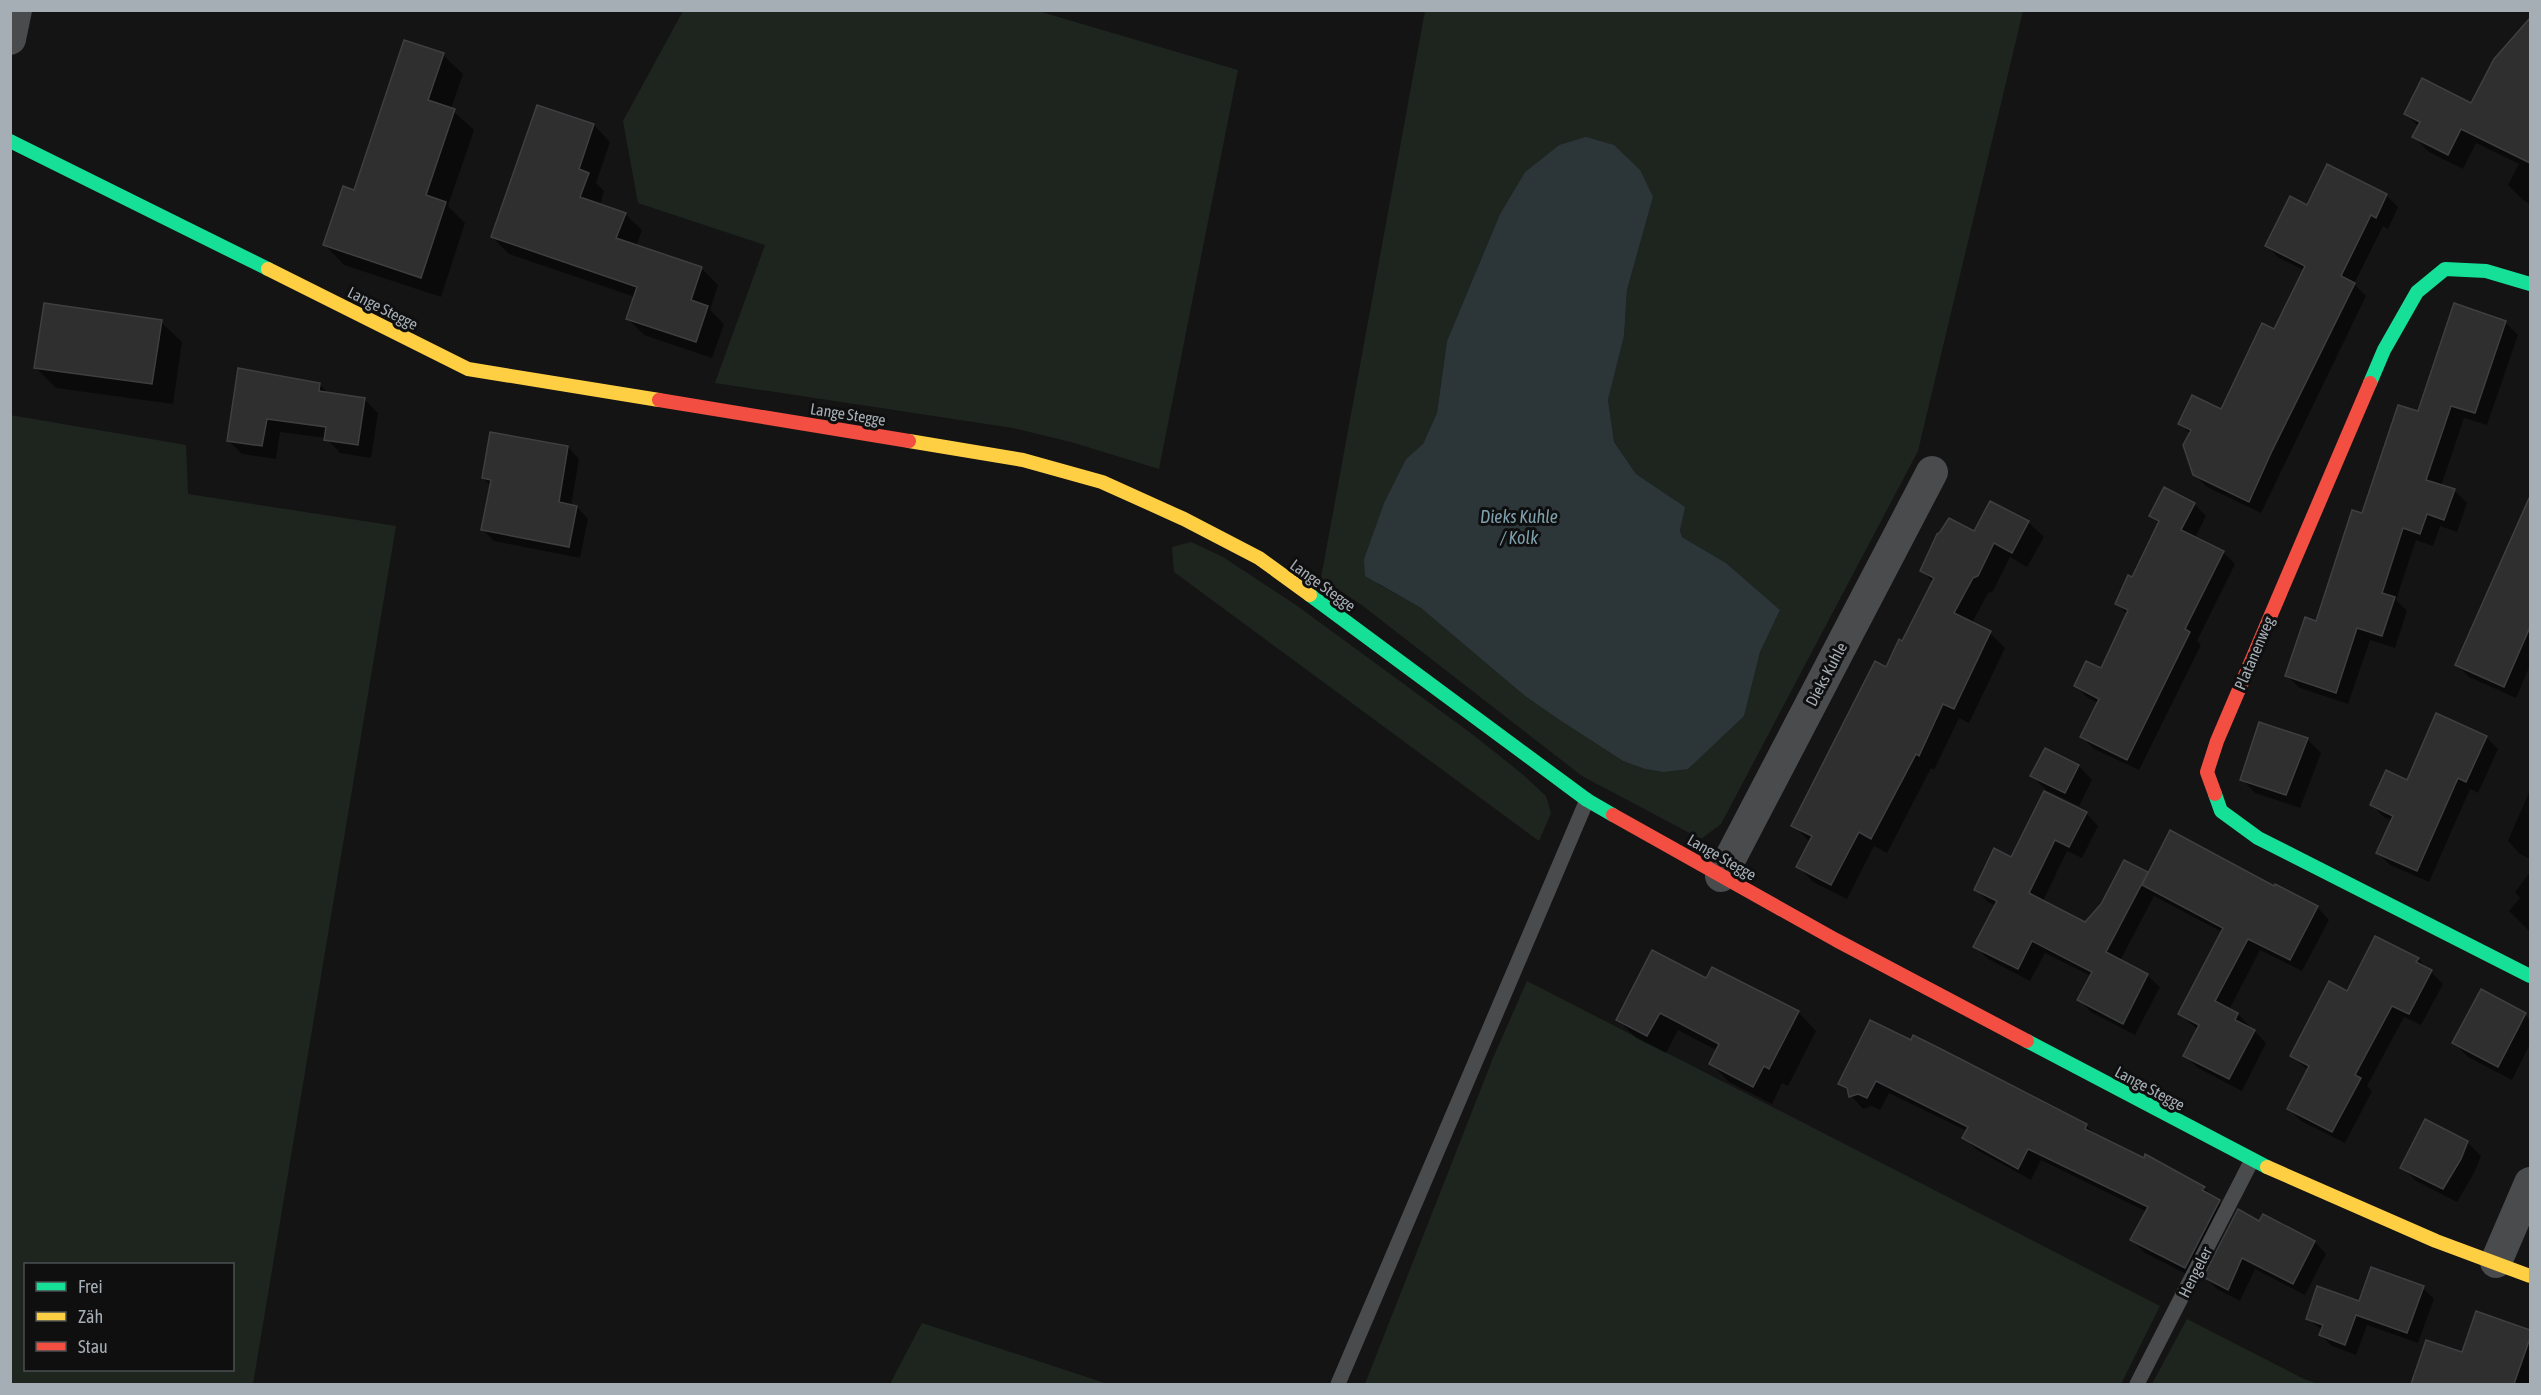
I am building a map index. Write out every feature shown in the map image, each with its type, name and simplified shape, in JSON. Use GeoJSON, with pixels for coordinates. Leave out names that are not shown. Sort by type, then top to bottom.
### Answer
{"type":"FeatureCollection","features":[{"type":"Feature","properties":{"kind":"street"},"geometry":{"type":"LineString","coordinates":[[10,39],[15,10]]}},
{"type":"Feature","properties":{"kind":"street","name":"Lange Stegge"},"geometry":{"type":"LineString","coordinates":[[10,141],[468,369],[1023,460],[1102,482],[1184,519],[1259,558],[1587,800],[1836,940],[2252,1160],[2426,1237],[2530,1276]]}},
{"type":"Feature","properties":{"kind":"street","name":"Platanenweg"},"geometry":{"type":"LineString","coordinates":[[2530,284],[2486,271],[2445,269],[2417,292],[2384,350],[2217,741],[2207,772],[2221,811],[2258,838],[2530,976]]}},
{"type":"Feature","properties":{"kind":"street","name":"Dieks Kuhle"},"geometry":{"type":"LineString","coordinates":[[1721,876],[1932,472]]}},
{"type":"Feature","properties":{"kind":"street"},"geometry":{"type":"LineString","coordinates":[[2496,1262],[2530,1183]]}},
{"type":"Feature","properties":{"kind":"lane"},"geometry":{"type":"LineString","coordinates":[[1338,1384],[1587,800]]}},
{"type":"Feature","properties":{"kind":"lane","name":"Hengeler"},"geometry":{"type":"LineString","coordinates":[[2137,1384],[2252,1160]]}},
{"type":"Feature","properties":{"kind":"shaded area"},"geometry":{"type":"Polygon","coordinates":[[[683,11],[1038,11],[1238,70],[1159,469],[1071,442],[1013,428],[715,383],[765,245],[638,203],[623,121],[683,11]]]}},
{"type":"Feature","properties":{"kind":"shaded area"},"geometry":{"type":"Polygon","coordinates":[[[1425,11],[2023,11],[1918,451],[1721,824],[1701,839],[1582,776],[1363,606],[1321,578],[1425,11]],[[1559,145],[1525,172],[1500,214],[1447,341],[1437,413],[1423,444],[1406,459],[1384,503],[1364,559],[1378,584],[1421,608],[1525,696],[1623,761],[1645,769],[1663,772],[1744,716],[1760,652],[1780,610],[1726,563],[1682,537],[1680,530],[1684,507],[1636,474],[1614,442],[1608,400],[1624,336],[1627,290],[1653,197],[1559,145]]]}},
{"type":"Feature","properties":{"kind":"shaded area"},"geometry":{"type":"Polygon","coordinates":[[[10,415],[186,445],[188,494],[396,526],[253,1384],[11,1384],[10,415]]]}},
{"type":"Feature","properties":{"kind":"shaded area"},"geometry":{"type":"Polygon","coordinates":[[[1191,542],[1223,557],[1296,605],[1472,734],[1521,773],[1546,796],[1551,813],[1539,841],[1174,572],[1172,547],[1191,542]]]}},
{"type":"Feature","properties":{"kind":"shaded area"},"geometry":{"type":"Polygon","coordinates":[[[1527,981],[2160,1306],[2121,1384],[1365,1384],[1493,1058],[1527,981]]]}},
{"type":"Feature","properties":{"kind":"shaded area"},"geometry":{"type":"Polygon","coordinates":[[[2187,1319],[2304,1379],[2318,1384],[2152,1384],[2187,1319]]]}},
{"type":"Feature","properties":{"kind":"shaded area"},"geometry":{"type":"Polygon","coordinates":[[[922,1323],[1108,1384],[890,1384],[922,1323]]]}},
{"type":"Feature","properties":{"kind":"water","name":"Dieks Kuhle / Kolk"},"geometry":{"type":"Polygon","coordinates":[[[1586,137],[1614,145],[1640,170],[1653,197],[1627,290],[1624,336],[1608,400],[1614,442],[1636,474],[1685,507],[1680,530],[1682,537],[1726,563],[1780,610],[1760,652],[1744,716],[1688,769],[1663,772],[1645,769],[1623,761],[1525,696],[1421,608],[1365,576],[1364,559],[1384,503],[1406,459],[1423,444],[1437,413],[1447,341],[1500,214],[1525,172],[1559,145],[1586,137]]]}},
{"type":"Feature","properties":{"kind":"building"},"geometry":{"type":"Polygon","coordinates":[[[2530,18],[2530,163],[2461,129],[2448,155],[2412,137],[2420,122],[2404,114],[2422,78],[2471,103],[2494,59],[2530,18]]]}},
{"type":"Feature","properties":{"kind":"building"},"geometry":{"type":"Polygon","coordinates":[[[404,40],[444,53],[428,100],[455,109],[426,195],[446,202],[421,278],[323,245],[343,186],[354,190],[404,40]]]}},
{"type":"Feature","properties":{"kind":"building"},"geometry":{"type":"Polygon","coordinates":[[[537,105],[594,124],[579,169],[589,173],[580,197],[626,213],[616,238],[702,267],[691,300],[708,306],[696,342],[626,319],[637,287],[491,237],[537,105]]]}},
{"type":"Feature","properties":{"kind":"building"},"geometry":{"type":"Polygon","coordinates":[[[2327,164],[2387,194],[2376,218],[2371,215],[2341,276],[2355,283],[2249,502],[2193,475],[2183,445],[2191,430],[2178,424],[2192,395],[2221,409],[2262,323],[2274,329],[2305,266],[2265,246],[2290,196],[2307,205],[2327,164]]]}},
{"type":"Feature","properties":{"kind":"building"},"geometry":{"type":"Polygon","coordinates":[[[44,303],[162,320],[152,384],[34,368],[44,303]]]}},
{"type":"Feature","properties":{"kind":"building"},"geometry":{"type":"Polygon","coordinates":[[[2454,303],[2506,321],[2475,413],[2451,406],[2426,480],[2455,489],[2444,520],[2427,514],[2420,534],[2403,528],[2382,593],[2395,597],[2382,636],[2357,628],[2336,693],[2285,676],[2305,617],[2316,621],[2352,510],[2362,513],[2398,405],[2418,411],[2454,303]]]}},
{"type":"Feature","properties":{"kind":"building"},"geometry":{"type":"Polygon","coordinates":[[[238,368],[320,383],[319,391],[365,398],[358,445],[324,440],[326,427],[267,419],[262,446],[227,441],[238,368]]]}},
{"type":"Feature","properties":{"kind":"building"},"geometry":{"type":"Polygon","coordinates":[[[490,432],[568,446],[559,502],[577,506],[569,547],[481,530],[491,480],[482,478],[490,432]]]}},
{"type":"Feature","properties":{"kind":"building"},"geometry":{"type":"Polygon","coordinates":[[[2164,487],[2195,503],[2181,530],[2224,551],[2185,629],[2190,632],[2127,760],[2080,737],[2099,699],[2074,686],[2086,661],[2101,668],[2128,610],[2115,604],[2128,575],[2132,577],[2159,521],[2149,516],[2164,487]]]}},
{"type":"Feature","properties":{"kind":"building"},"geometry":{"type":"Polygon","coordinates":[[[2530,496],[2530,627],[2504,687],[2455,665],[2530,496]]]}},
{"type":"Feature","properties":{"kind":"building"},"geometry":{"type":"Polygon","coordinates":[[[1990,501],[2029,521],[2012,553],[1994,543],[1978,576],[1973,578],[1954,613],[1991,631],[1954,709],[1943,704],[1919,756],[1916,754],[1871,839],[1859,832],[1831,885],[1796,867],[1812,836],[1791,826],[1875,661],[1886,667],[1899,639],[1902,641],[1934,578],[1920,571],[1937,534],[1949,518],[1974,531],[1990,501]]]}},
{"type":"Feature","properties":{"kind":"building"},"geometry":{"type":"Polygon","coordinates":[[[2436,713],[2487,736],[2466,782],[2458,778],[2417,871],[2376,853],[2393,816],[2370,805],[2386,770],[2407,780],[2436,713]]]}},
{"type":"Feature","properties":{"kind":"building"},"geometry":{"type":"Polygon","coordinates":[[[2259,722],[2308,738],[2286,795],[2240,780],[2259,722]]]}},
{"type":"Feature","properties":{"kind":"building"},"geometry":{"type":"Polygon","coordinates":[[[2045,748],[2079,765],[2065,793],[2030,776],[2045,748]]]}},
{"type":"Feature","properties":{"kind":"building"},"geometry":{"type":"Polygon","coordinates":[[[2044,791],[2087,812],[2069,847],[2055,840],[2029,893],[2085,922],[2101,904],[2124,860],[2148,872],[2106,952],[2148,974],[2123,1024],[2077,1000],[2092,972],[2032,941],[2018,969],[1973,947],[1997,901],[1974,890],[1994,848],[2011,857],[2044,791]]]}},
{"type":"Feature","properties":{"kind":"building"},"geometry":{"type":"Polygon","coordinates":[[[2170,830],[2274,886],[2275,884],[2318,906],[2290,960],[2248,939],[2215,1001],[2238,1013],[2235,1020],[2255,1030],[2229,1079],[2183,1056],[2199,1025],[2178,1014],[2223,928],[2142,885],[2170,830]]]}},
{"type":"Feature","properties":{"kind":"building"},"geometry":{"type":"Polygon","coordinates":[[[2375,936],[2419,958],[2416,962],[2432,970],[2409,1014],[2392,1006],[2355,1075],[2361,1078],[2332,1132],[2287,1109],[2309,1066],[2290,1056],[2329,981],[2347,991],[2375,936]]]}},
{"type":"Feature","properties":{"kind":"building"},"geometry":{"type":"Polygon","coordinates":[[[1652,950],[1706,978],[1712,967],[1799,1011],[1769,1069],[1764,1066],[1753,1087],[1709,1064],[1719,1044],[1660,1013],[1647,1036],[1616,1020],[1652,950]]]}},
{"type":"Feature","properties":{"kind":"building"},"geometry":{"type":"Polygon","coordinates":[[[2481,989],[2526,1013],[2498,1067],[2452,1043],[2481,989]]]}},
{"type":"Feature","properties":{"kind":"building"},"geometry":{"type":"Polygon","coordinates":[[[1870,1020],[1911,1040],[1913,1035],[2087,1124],[2085,1129],[2144,1158],[2145,1154],[2205,1187],[2202,1190],[2220,1200],[2185,1268],[2130,1240],[2148,1207],[2028,1149],[2018,1169],[1962,1138],[1968,1127],[1876,1081],[1867,1098],[1858,1094],[1849,1097],[1847,1088],[1838,1084],[1870,1020]]]}},
{"type":"Feature","properties":{"kind":"building"},"geometry":{"type":"Polygon","coordinates":[[[2425,1119],[2468,1141],[2461,1159],[2443,1189],[2400,1168],[2425,1119]]]}},
{"type":"Feature","properties":{"kind":"building"},"geometry":{"type":"Polygon","coordinates":[[[2238,1209],[2259,1221],[2263,1214],[2315,1241],[2293,1284],[2242,1258],[2228,1290],[2203,1277],[2238,1209]]]}},
{"type":"Feature","properties":{"kind":"building"},"geometry":{"type":"Polygon","coordinates":[[[2371,1267],[2424,1286],[2407,1333],[2356,1315],[2345,1345],[2319,1335],[2323,1325],[2306,1319],[2317,1286],[2359,1301],[2371,1267]]]}},
{"type":"Feature","properties":{"kind":"building"},"geometry":{"type":"Polygon","coordinates":[[[2476,1311],[2530,1330],[2530,1338],[2514,1384],[2411,1384],[2426,1340],[2462,1352],[2476,1311]]]}},
{"type":"Feature","properties":{"kind":"traffic: fast"},"geometry":{"type":"LineString","coordinates":[[10,141],[268,269]]}},
{"type":"Feature","properties":{"kind":"traffic: fast"},"geometry":{"type":"LineString","coordinates":[[2370,383],[2384,350],[2417,292],[2445,269],[2486,271],[2530,284]]}},
{"type":"Feature","properties":{"kind":"traffic: fast"},"geometry":{"type":"LineString","coordinates":[[1310,595],[1587,800],[1613,815]]}},
{"type":"Feature","properties":{"kind":"traffic: fast"},"geometry":{"type":"LineString","coordinates":[[2215,794],[2221,811],[2258,838],[2530,976]]}},
{"type":"Feature","properties":{"kind":"traffic: fast"},"geometry":{"type":"LineString","coordinates":[[2027,1041],[2267,1167]]}},
{"type":"Feature","properties":{"kind":"traffic: slow"},"geometry":{"type":"LineString","coordinates":[[268,269],[468,369],[659,400]]}},
{"type":"Feature","properties":{"kind":"traffic: slow"},"geometry":{"type":"LineString","coordinates":[[909,441],[1023,460],[1102,482],[1184,519],[1259,558],[1310,595]]}},
{"type":"Feature","properties":{"kind":"traffic: slow"},"geometry":{"type":"LineString","coordinates":[[2267,1167],[2436,1241],[2530,1276]]}},
{"type":"Feature","properties":{"kind":"traffic: jam"},"geometry":{"type":"LineString","coordinates":[[2215,794],[2207,772],[2217,741],[2370,383]]}},
{"type":"Feature","properties":{"kind":"traffic: jam"},"geometry":{"type":"LineString","coordinates":[[659,400],[909,441]]}},
{"type":"Feature","properties":{"kind":"traffic: jam"},"geometry":{"type":"LineString","coordinates":[[1613,815],[1836,940],[2027,1041]]}}]}
